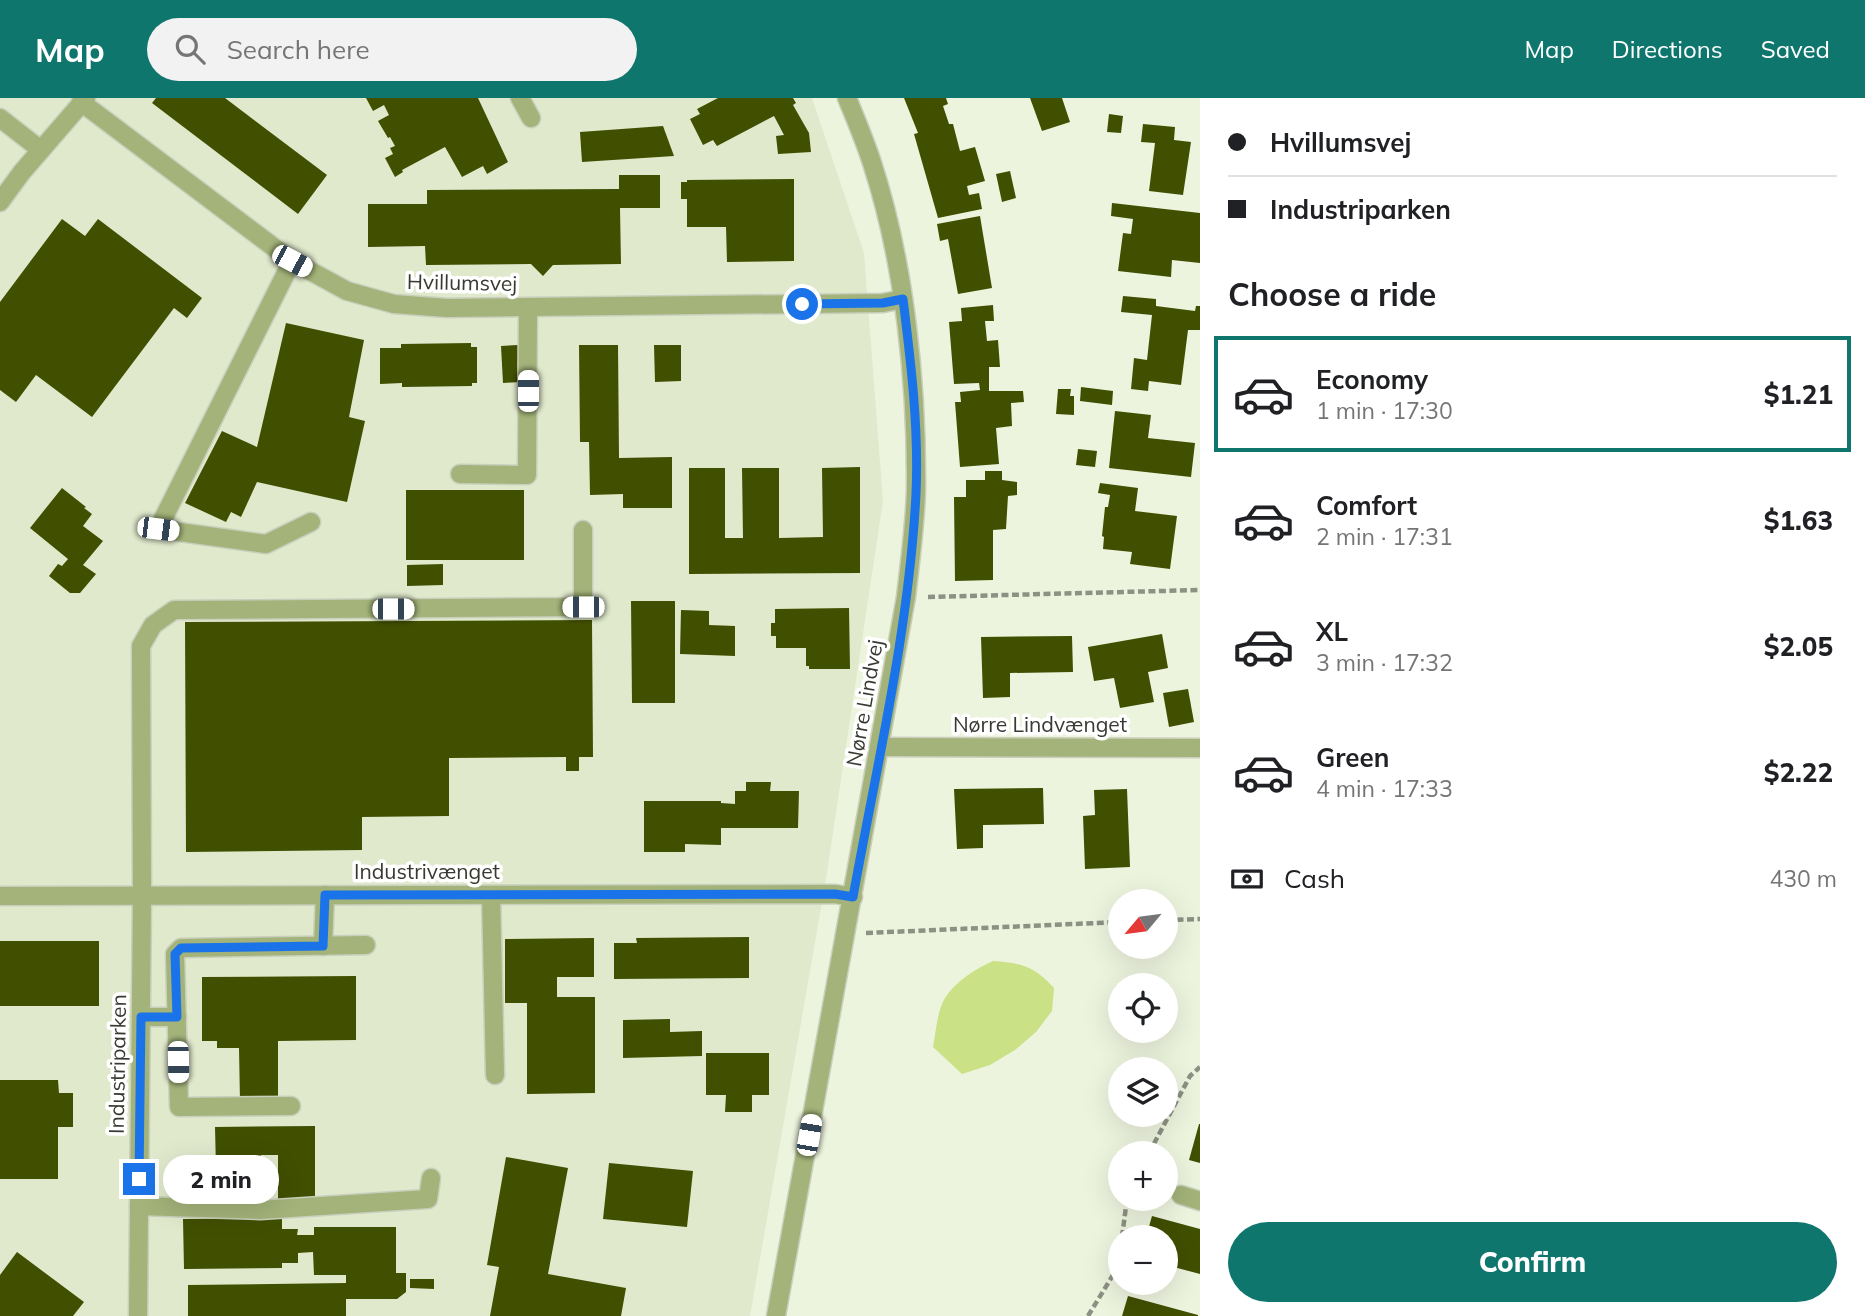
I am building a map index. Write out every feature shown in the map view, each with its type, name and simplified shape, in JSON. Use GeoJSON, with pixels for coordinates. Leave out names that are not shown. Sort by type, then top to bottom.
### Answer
{"type":"FeatureCollection","features":[{"type":"Feature","properties":{"kind":"street"},"geometry":{"type":"LineString","coordinates":[[520,98],[531,118]]}},
{"type":"Feature","properties":{"kind":"street","name":"Nørre Lindvej"},"geometry":{"type":"LineString","coordinates":[[776,1316],[906,597],[916,492],[913,379],[903,299],[876,175],[847,98]]}},
{"type":"Feature","properties":{"kind":"street"},"geometry":{"type":"LineString","coordinates":[[0,202],[84,100]]}},
{"type":"Feature","properties":{"kind":"street","name":"Hvillumsvej"},"geometry":{"type":"LineString","coordinates":[[84,100],[292,261],[347,291],[394,304],[447,308],[883,303],[903,299]]}},
{"type":"Feature","properties":{"kind":"street"},"geometry":{"type":"LineString","coordinates":[[0,118],[41,150]]}},
{"type":"Feature","properties":{"kind":"street"},"geometry":{"type":"LineString","coordinates":[[292,261],[158,529],[266,544],[311,522]]}},
{"type":"Feature","properties":{"kind":"street"},"geometry":{"type":"LineString","coordinates":[[460,474],[527,475],[528,307]]}},
{"type":"Feature","properties":{"kind":"street","name":"Industriparken"},"geometry":{"type":"LineString","coordinates":[[138,1316],[142,896],[141,646],[153,625],[174,610],[583,607],[583,530]]}},
{"type":"Feature","properties":{"kind":"street","name":"Nørre Lindvænget"},"geometry":{"type":"LineString","coordinates":[[880,747],[1200,748]]}},
{"type":"Feature","properties":{"kind":"street","name":"Industrivænget"},"geometry":{"type":"LineString","coordinates":[[0,896],[835,894],[853,897]]}},
{"type":"Feature","properties":{"kind":"street"},"geometry":{"type":"LineString","coordinates":[[323,946],[325,895]]}},
{"type":"Feature","properties":{"kind":"street"},"geometry":{"type":"LineString","coordinates":[[491,895],[495,1075]]}},
{"type":"Feature","properties":{"kind":"street"},"geometry":{"type":"LineString","coordinates":[[291,1106],[179,1107],[175,954],[181,948],[366,945]]}},
{"type":"Feature","properties":{"kind":"street"},"geometry":{"type":"LineString","coordinates":[[141,1017],[177,1017]]}},
{"type":"Feature","properties":{"kind":"street"},"geometry":{"type":"LineString","coordinates":[[139,1206],[260,1210],[428,1199],[431,1178]]}},
{"type":"Feature","properties":{"kind":"street"},"geometry":{"type":"LineString","coordinates":[[1181,1195],[1200,1201]]}},
{"type":"Feature","properties":{"kind":"path"},"geometry":{"type":"LineString","coordinates":[[906,597],[1200,590]]}},
{"type":"Feature","properties":{"kind":"path"},"geometry":{"type":"LineString","coordinates":[[1178,920],[1200,919]]}},
{"type":"Feature","properties":{"kind":"path"},"geometry":{"type":"LineString","coordinates":[[847,929],[867,934],[1108,923]]}},
{"type":"Feature","properties":{"kind":"path"},"geometry":{"type":"LineString","coordinates":[[1155,1141],[1190,1076],[1200,1067]]}},
{"type":"Feature","properties":{"kind":"path"},"geometry":{"type":"LineString","coordinates":[[1088,1316],[1108,1283]]}},
{"type":"Feature","properties":{"kind":"shaded area"},"geometry":{"type":"Polygon","coordinates":[[[0,98],[812,98],[864,253],[883,501],[826,879],[750,1316],[0,1316],[0,98]]]}},
{"type":"Feature","properties":{"kind":"shaded area"},"geometry":{"type":"Polygon","coordinates":[[[993,961],[1020,965],[1040,975],[1054,988],[1052,1011],[1036,1032],[1015,1050],[990,1065],[962,1074],[933,1047],[940,1009],[949,992],[960,981],[993,961]]]}},
{"type":"Feature","properties":{"kind":"building"},"geometry":{"type":"Polygon","coordinates":[[[156,98],[225,98],[327,175],[298,214],[152,103],[156,98]]]}},
{"type":"Feature","properties":{"kind":"building"},"geometry":{"type":"Polygon","coordinates":[[[366,98],[478,98],[508,162],[487,174],[483,166],[462,177],[445,147],[402,170],[403,172],[395,177],[385,158],[393,154],[390,148],[395,146],[378,121],[389,115],[384,105],[373,111],[366,98]]]}},
{"type":"Feature","properties":{"kind":"building"},"geometry":{"type":"Polygon","coordinates":[[[718,98],[793,98],[796,103],[793,105],[809,133],[811,152],[778,154],[776,136],[784,135],[774,116],[717,146],[713,140],[703,145],[690,119],[700,114],[697,109],[718,98]]]}},
{"type":"Feature","properties":{"kind":"building"},"geometry":{"type":"Polygon","coordinates":[[[904,98],[946,98],[948,104],[943,106],[949,124],[953,124],[960,151],[975,147],[985,181],[967,186],[969,195],[979,193],[982,209],[938,218],[914,134],[918,133],[904,98]]]}},
{"type":"Feature","properties":{"kind":"building"},"geometry":{"type":"Polygon","coordinates":[[[1030,98],[1062,98],[1070,122],[1042,131],[1030,98]]]}},
{"type":"Feature","properties":{"kind":"building"},"geometry":{"type":"Polygon","coordinates":[[[1109,114],[1123,116],[1121,133],[1107,132],[1109,114]]]}},
{"type":"Feature","properties":{"kind":"building"},"geometry":{"type":"Polygon","coordinates":[[[1143,124],[1175,127],[1174,140],[1191,142],[1183,195],[1149,191],[1155,143],[1141,142],[1143,124]]]}},
{"type":"Feature","properties":{"kind":"building"},"geometry":{"type":"Polygon","coordinates":[[[663,126],[674,156],[582,162],[580,132],[663,126]]]}},
{"type":"Feature","properties":{"kind":"building"},"geometry":{"type":"Polygon","coordinates":[[[1010,171],[1016,198],[1002,202],[996,174],[1010,171]]]}},
{"type":"Feature","properties":{"kind":"building"},"geometry":{"type":"Polygon","coordinates":[[[619,175],[660,175],[660,208],[620,208],[621,264],[553,265],[543,276],[531,264],[426,265],[425,246],[368,247],[368,204],[427,204],[427,190],[619,189],[619,175]]]}},
{"type":"Feature","properties":{"kind":"building"},"geometry":{"type":"Polygon","coordinates":[[[794,179],[794,261],[727,262],[726,227],[687,227],[687,199],[681,199],[681,182],[794,179]]]}},
{"type":"Feature","properties":{"kind":"building"},"geometry":{"type":"Polygon","coordinates":[[[1112,203],[1200,213],[1200,263],[1172,260],[1171,277],[1118,271],[1123,233],[1131,234],[1133,219],[1111,216],[1112,203]]]}},
{"type":"Feature","properties":{"kind":"building"},"geometry":{"type":"Polygon","coordinates":[[[980,216],[992,288],[958,294],[948,239],[940,241],[937,224],[980,216]]]}},
{"type":"Feature","properties":{"kind":"building"},"geometry":{"type":"Polygon","coordinates":[[[62,219],[85,236],[98,219],[202,298],[187,318],[174,308],[92,417],[36,375],[16,402],[0,390],[0,302],[62,219]]]}},
{"type":"Feature","properties":{"kind":"building"},"geometry":{"type":"Polygon","coordinates":[[[1123,296],[1156,299],[1156,306],[1195,311],[1196,306],[1200,306],[1200,330],[1188,330],[1181,385],[1149,381],[1148,391],[1131,389],[1134,358],[1147,360],[1152,315],[1121,312],[1123,296]]]}},
{"type":"Feature","properties":{"kind":"building"},"geometry":{"type":"Polygon","coordinates":[[[993,305],[994,321],[985,321],[987,341],[998,340],[1000,367],[989,367],[989,391],[1023,391],[1024,402],[1011,403],[1012,426],[996,428],[999,464],[960,467],[955,402],[961,402],[960,392],[980,390],[979,383],[954,384],[949,322],[962,321],[961,308],[993,305]]]}},
{"type":"Feature","properties":{"kind":"building"},"geometry":{"type":"Polygon","coordinates":[[[286,323],[364,340],[349,417],[365,421],[347,502],[257,482],[241,517],[231,512],[226,522],[185,503],[222,431],[257,447],[286,323]]]}},
{"type":"Feature","properties":{"kind":"building"},"geometry":{"type":"Polygon","coordinates":[[[471,343],[471,347],[477,347],[477,383],[472,383],[472,386],[402,387],[402,383],[380,384],[380,348],[401,348],[401,344],[471,343]]]}},
{"type":"Feature","properties":{"kind":"building"},"geometry":{"type":"Polygon","coordinates":[[[518,345],[520,382],[503,383],[501,346],[518,345]]]}},
{"type":"Feature","properties":{"kind":"building"},"geometry":{"type":"Polygon","coordinates":[[[579,345],[618,345],[619,458],[672,457],[672,508],[623,508],[623,494],[590,495],[589,442],[580,442],[579,345]]]}},
{"type":"Feature","properties":{"kind":"building"},"geometry":{"type":"Polygon","coordinates":[[[654,345],[681,345],[681,381],[655,382],[654,345]]]}},
{"type":"Feature","properties":{"kind":"building"},"geometry":{"type":"Polygon","coordinates":[[[1081,387],[1113,391],[1112,405],[1080,401],[1081,387]]]}},
{"type":"Feature","properties":{"kind":"building"},"geometry":{"type":"Polygon","coordinates":[[[1058,389],[1071,389],[1070,396],[1074,396],[1074,415],[1056,414],[1058,389]]]}},
{"type":"Feature","properties":{"kind":"building"},"geometry":{"type":"Polygon","coordinates":[[[1115,411],[1151,415],[1148,438],[1195,443],[1191,477],[1109,468],[1115,411]]]}},
{"type":"Feature","properties":{"kind":"building"},"geometry":{"type":"Polygon","coordinates":[[[1078,449],[1097,451],[1095,467],[1076,465],[1078,449]]]}},
{"type":"Feature","properties":{"kind":"building"},"geometry":{"type":"Polygon","coordinates":[[[860,467],[860,573],[689,574],[689,468],[725,468],[725,538],[743,538],[742,468],[779,468],[779,538],[823,537],[822,468],[860,467]]]}},
{"type":"Feature","properties":{"kind":"building"},"geometry":{"type":"Polygon","coordinates":[[[985,471],[1002,471],[1002,480],[1017,482],[1017,495],[1008,496],[1006,529],[993,530],[993,580],[955,581],[954,497],[966,497],[966,480],[985,480],[985,471]]]}},
{"type":"Feature","properties":{"kind":"building"},"geometry":{"type":"Polygon","coordinates":[[[1100,483],[1138,488],[1135,511],[1177,516],[1170,569],[1130,564],[1132,552],[1103,549],[1105,507],[1108,507],[1110,495],[1098,493],[1100,483]]]}},
{"type":"Feature","properties":{"kind":"building"},"geometry":{"type":"Polygon","coordinates":[[[62,488],[92,514],[83,526],[103,541],[83,565],[96,574],[80,593],[70,593],[49,576],[58,564],[62,566],[68,559],[30,528],[62,488]]]}},
{"type":"Feature","properties":{"kind":"building"},"geometry":{"type":"Polygon","coordinates":[[[406,490],[524,490],[524,560],[406,560],[406,490]]]}},
{"type":"Feature","properties":{"kind":"building"},"geometry":{"type":"Polygon","coordinates":[[[443,564],[443,585],[407,586],[407,565],[443,564]]]}},
{"type":"Feature","properties":{"kind":"building"},"geometry":{"type":"Polygon","coordinates":[[[631,601],[675,601],[675,703],[632,703],[631,601]]]}},
{"type":"Feature","properties":{"kind":"building"},"geometry":{"type":"Polygon","coordinates":[[[849,608],[850,669],[809,669],[809,666],[806,666],[806,648],[776,648],[776,636],[771,636],[775,609],[849,608]]]}},
{"type":"Feature","properties":{"kind":"building"},"geometry":{"type":"Polygon","coordinates":[[[681,610],[709,611],[709,625],[735,626],[735,656],[680,654],[681,610]]]}},
{"type":"Feature","properties":{"kind":"building"},"geometry":{"type":"Polygon","coordinates":[[[592,620],[593,757],[579,757],[579,771],[566,771],[566,757],[449,758],[449,816],[362,817],[362,850],[186,852],[185,622],[592,620]]]}},
{"type":"Feature","properties":{"kind":"building"},"geometry":{"type":"Polygon","coordinates":[[[1162,634],[1168,668],[1148,672],[1154,702],[1120,708],[1114,678],[1094,681],[1088,647],[1162,634]]]}},
{"type":"Feature","properties":{"kind":"building"},"geometry":{"type":"Polygon","coordinates":[[[1072,636],[1073,672],[1010,673],[1010,697],[983,698],[981,637],[1072,636]]]}},
{"type":"Feature","properties":{"kind":"building"},"geometry":{"type":"Polygon","coordinates":[[[1188,689],[1194,722],[1169,727],[1163,693],[1188,689]]]}},
{"type":"Feature","properties":{"kind":"building"},"geometry":{"type":"Polygon","coordinates":[[[746,782],[771,782],[770,791],[799,791],[798,828],[721,828],[721,845],[685,844],[685,852],[644,852],[644,801],[721,801],[735,804],[735,791],[746,791],[746,782]]]}},
{"type":"Feature","properties":{"kind":"building"},"geometry":{"type":"Polygon","coordinates":[[[1043,788],[1044,824],[983,825],[983,848],[957,849],[954,789],[1043,788]]]}},
{"type":"Feature","properties":{"kind":"building"},"geometry":{"type":"Polygon","coordinates":[[[1127,789],[1130,867],[1085,869],[1083,816],[1095,815],[1094,790],[1127,789]]]}},
{"type":"Feature","properties":{"kind":"building"},"geometry":{"type":"Polygon","coordinates":[[[749,937],[749,978],[614,979],[614,943],[637,943],[636,938],[749,937]]]}},
{"type":"Feature","properties":{"kind":"building"},"geometry":{"type":"Polygon","coordinates":[[[594,938],[594,977],[557,977],[557,997],[595,997],[595,1093],[527,1094],[527,1003],[505,1003],[505,939],[594,938]]]}},
{"type":"Feature","properties":{"kind":"building"},"geometry":{"type":"Polygon","coordinates":[[[0,941],[99,941],[99,1006],[0,1006],[0,941]]]}},
{"type":"Feature","properties":{"kind":"building"},"geometry":{"type":"Polygon","coordinates":[[[356,976],[356,1040],[278,1041],[278,1101],[240,1102],[239,1048],[217,1048],[217,1041],[202,1041],[202,977],[356,976]]]}},
{"type":"Feature","properties":{"kind":"building"},"geometry":{"type":"Polygon","coordinates":[[[670,1019],[670,1032],[702,1031],[702,1056],[623,1058],[623,1020],[670,1019]]]}},
{"type":"Feature","properties":{"kind":"building"},"geometry":{"type":"Polygon","coordinates":[[[706,1053],[769,1053],[769,1095],[752,1095],[752,1112],[725,1112],[726,1095],[706,1095],[706,1053]]]}},
{"type":"Feature","properties":{"kind":"building"},"geometry":{"type":"Polygon","coordinates":[[[0,1080],[58,1080],[59,1093],[73,1093],[73,1127],[58,1127],[58,1179],[0,1179],[0,1080]]]}},
{"type":"Feature","properties":{"kind":"building"},"geometry":{"type":"Polygon","coordinates":[[[1200,1124],[1200,1163],[1189,1160],[1200,1124]]]}},
{"type":"Feature","properties":{"kind":"building"},"geometry":{"type":"Polygon","coordinates":[[[315,1126],[315,1199],[278,1199],[278,1155],[261,1155],[261,1169],[216,1169],[215,1127],[315,1126]]]}},
{"type":"Feature","properties":{"kind":"building"},"geometry":{"type":"Polygon","coordinates":[[[506,1157],[568,1168],[548,1274],[626,1288],[621,1316],[490,1316],[499,1267],[487,1265],[506,1157]]]}},
{"type":"Feature","properties":{"kind":"building"},"geometry":{"type":"Polygon","coordinates":[[[609,1163],[693,1171],[687,1227],[603,1219],[609,1163]]]}},
{"type":"Feature","properties":{"kind":"building"},"geometry":{"type":"Polygon","coordinates":[[[1152,1216],[1200,1229],[1200,1274],[1178,1268],[1178,1225],[1149,1225],[1152,1216]]]}},
{"type":"Feature","properties":{"kind":"building"},"geometry":{"type":"Polygon","coordinates":[[[282,1218],[282,1229],[298,1229],[297,1235],[314,1235],[314,1227],[396,1227],[396,1273],[406,1273],[406,1292],[397,1299],[346,1299],[346,1316],[188,1316],[188,1285],[346,1283],[346,1275],[314,1275],[313,1252],[298,1253],[298,1263],[282,1263],[282,1268],[184,1269],[183,1219],[282,1218]]]}},
{"type":"Feature","properties":{"kind":"building"},"geometry":{"type":"Polygon","coordinates":[[[17,1252],[84,1302],[73,1316],[0,1316],[0,1275],[17,1252]]]}},
{"type":"Feature","properties":{"kind":"building"},"geometry":{"type":"Polygon","coordinates":[[[410,1279],[434,1279],[434,1289],[410,1288],[410,1279]]]}},
{"type":"Feature","properties":{"kind":"building"},"geometry":{"type":"Polygon","coordinates":[[[1128,1296],[1198,1315],[1198,1316],[1122,1316],[1128,1296]]]}},
{"type":"Feature","properties":{"kind":"route"},"geometry":{"type":"LineString","coordinates":[[139,1179],[141,1017],[177,1017],[175,954],[181,948],[323,946],[325,895],[835,894],[853,897],[906,597],[916,492],[913,379],[903,299],[883,303],[802,304]]}}]}
